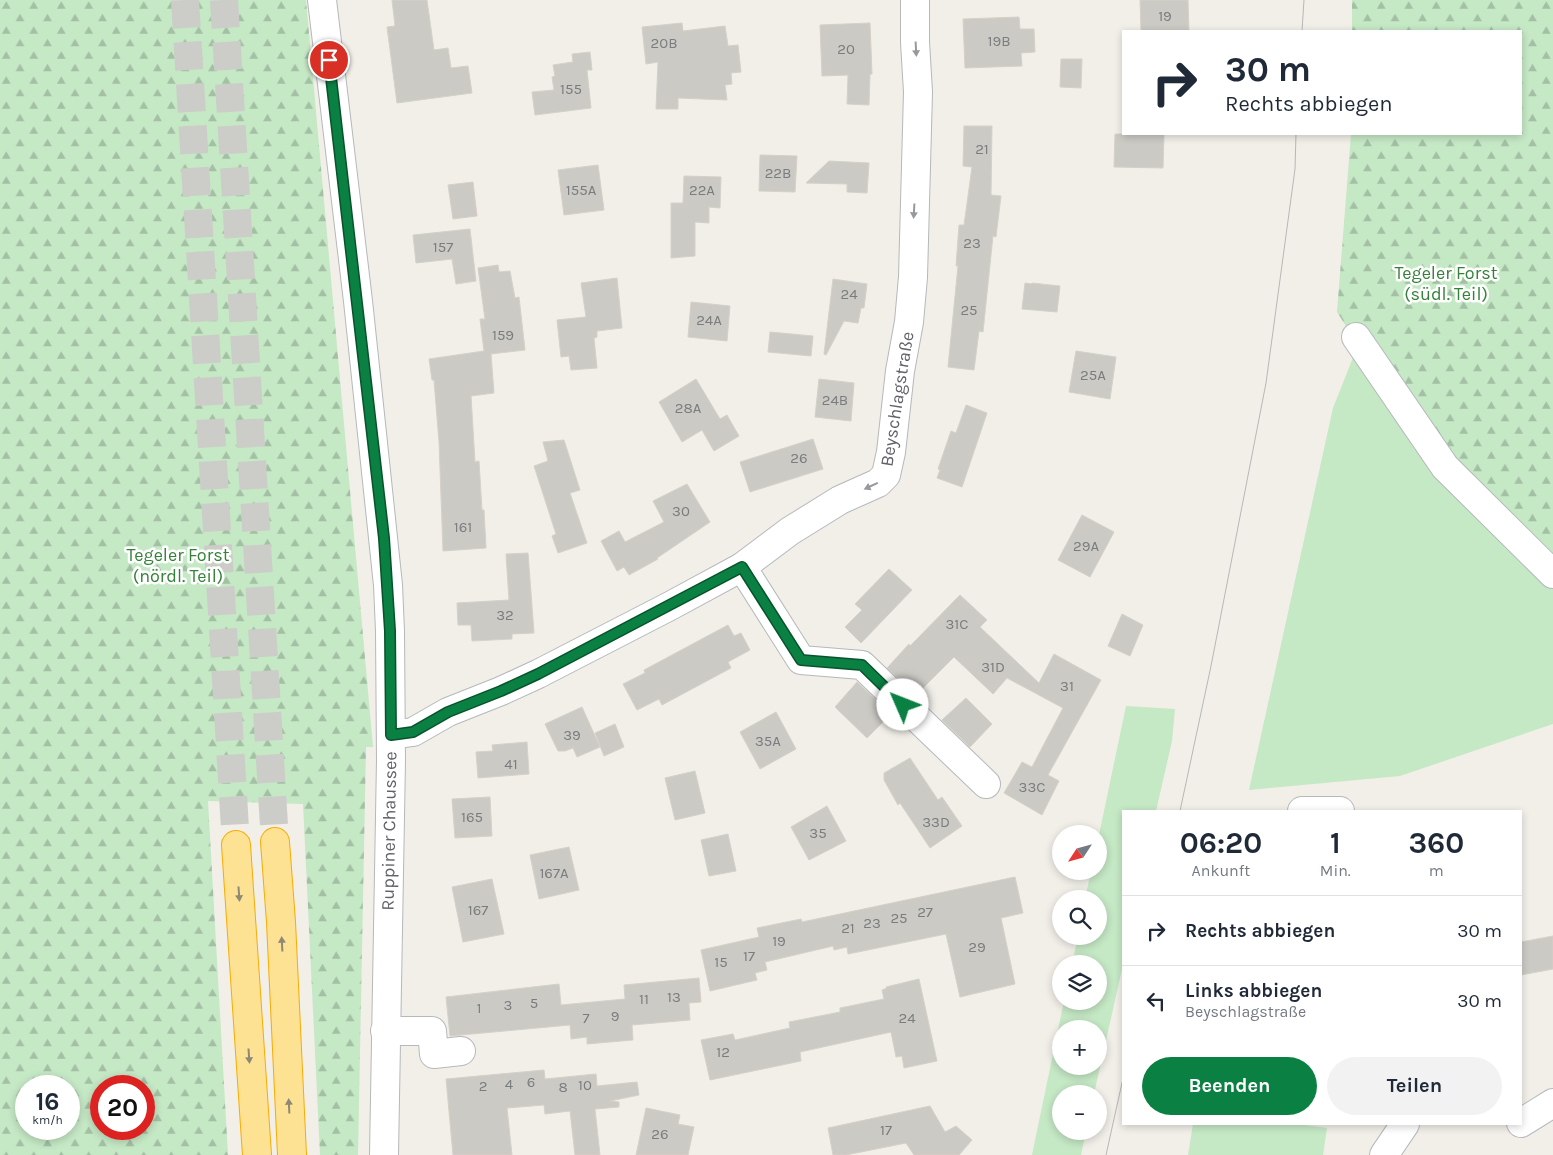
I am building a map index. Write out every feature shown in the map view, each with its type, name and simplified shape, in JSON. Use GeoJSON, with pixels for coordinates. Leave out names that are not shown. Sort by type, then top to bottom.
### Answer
{"type":"FeatureCollection","features":[{"type":"Feature","properties":{"kind":"highway"},"geometry":{"type":"LineString","coordinates":[[275,842],[281,922],[292,1155]]}},
{"type":"Feature","properties":{"kind":"highway"},"geometry":{"type":"LineString","coordinates":[[236,845],[256,1155]]}},
{"type":"Feature","properties":{"kind":"street","name":"Ruppiner Chaussee"},"geometry":{"type":"LineString","coordinates":[[322,0],[384,538],[390,631],[391,735],[384,1155]]}},
{"type":"Feature","properties":{"kind":"street","name":"Beyschlagstraße"},"geometry":{"type":"LineString","coordinates":[[391,735],[413,732],[448,712],[538,674],[742,567],[790,531],[840,500],[878,483],[886,475],[891,452],[900,371],[909,322],[912,277],[918,92],[915,0]]}},
{"type":"Feature","properties":{"kind":"street"},"geometry":{"type":"LineString","coordinates":[[1356,337],[1445,467],[1553,574]]}},
{"type":"Feature","properties":{"kind":"street"},"geometry":{"type":"LineString","coordinates":[[742,567],[801,660],[862,665],[986,784]]}},
{"type":"Feature","properties":{"kind":"street"},"geometry":{"type":"LineString","coordinates":[[385,1031],[432,1031],[434,1054],[461,1051]]}},
{"type":"Feature","properties":{"kind":"street"},"geometry":{"type":"LineString","coordinates":[[1522,1123],[1553,1103]]}},
{"type":"Feature","properties":{"kind":"street"},"geometry":{"type":"LineString","coordinates":[[1384,1155],[1404,1125]]}},
{"type":"Feature","properties":{"kind":"green space","name":"Tegeler Forst (nördl. Teil)"},"geometry":{"type":"Polygon","coordinates":[[[0,0],[306,0],[373,747],[366,747],[358,1155],[320,1155],[303,804],[208,801],[228,1155],[0,1155],[0,0]]]}},
{"type":"Feature","properties":{"kind":"green space","name":"Tegeler Forst (südl. Teil)"},"geometry":{"type":"Polygon","coordinates":[[[1352,0],[1553,0],[1553,578],[1358,345],[1337,312],[1351,135],[1522,135],[1522,30],[1352,30],[1352,0]]]}},
{"type":"Feature","properties":{"kind":"green space"},"geometry":{"type":"Polygon","coordinates":[[[1358,345],[1553,578],[1553,724],[1400,776],[1249,790],[1333,408],[1358,345]]]}},
{"type":"Feature","properties":{"kind":"green space"},"geometry":{"type":"Polygon","coordinates":[[[1126,706],[1175,709],[1172,741],[1156,810],[1122,810],[1122,969],[1107,1036],[1107,1020],[1060,1020],[1062,1010],[1107,1010],[1107,955],[1074,955],[1076,945],[1107,945],[1107,890],[1087,890],[1089,880],[1108,880],[1108,825],[1101,825],[1126,706]]]}},
{"type":"Feature","properties":{"kind":"green space"},"geometry":{"type":"Polygon","coordinates":[[[1052,1059],[1052,1075],[1098,1075],[1096,1085],[1052,1085],[1052,1140],[1084,1140],[1081,1155],[1032,1155],[1052,1059]]]}},
{"type":"Feature","properties":{"kind":"green space"},"geometry":{"type":"Polygon","coordinates":[[[1193,1125],[1304,1125],[1327,1128],[1323,1155],[1188,1155],[1193,1125]]]}},
{"type":"Feature","properties":{"kind":"building"},"geometry":{"type":"Polygon","coordinates":[[[392,0],[427,0],[434,50],[448,48],[451,68],[468,66],[472,93],[397,103],[387,27],[395,26],[392,0]]]}},
{"type":"Feature","properties":{"kind":"building"},"geometry":{"type":"Polygon","coordinates":[[[1140,0],[1188,0],[1189,30],[1141,30],[1140,0]]]}},
{"type":"Feature","properties":{"kind":"building"},"geometry":{"type":"Polygon","coordinates":[[[1019,17],[1020,29],[1034,29],[1035,52],[1021,53],[1022,66],[965,68],[963,19],[1019,17]]]}},
{"type":"Feature","properties":{"kind":"building"},"geometry":{"type":"Polygon","coordinates":[[[682,23],[683,31],[725,26],[728,46],[738,45],[741,72],[731,73],[732,84],[725,85],[727,100],[678,98],[678,109],[656,109],[658,62],[646,64],[642,27],[682,23]]]}},
{"type":"Feature","properties":{"kind":"building"},"geometry":{"type":"Polygon","coordinates":[[[870,23],[872,74],[870,74],[869,105],[847,104],[848,75],[822,76],[820,25],[870,23]]]}},
{"type":"Feature","properties":{"kind":"building"},"geometry":{"type":"Polygon","coordinates":[[[590,52],[592,70],[587,70],[591,108],[535,115],[532,92],[554,90],[552,77],[555,76],[553,65],[573,62],[572,54],[590,52]]]}},
{"type":"Feature","properties":{"kind":"building"},"geometry":{"type":"Polygon","coordinates":[[[1061,59],[1082,59],[1081,88],[1060,87],[1061,59]]]}},
{"type":"Feature","properties":{"kind":"building"},"geometry":{"type":"Polygon","coordinates":[[[964,126],[992,126],[991,195],[1001,196],[996,237],[993,236],[983,332],[979,331],[974,370],[948,367],[958,266],[956,266],[959,225],[964,225],[972,167],[963,166],[964,126]]]}},
{"type":"Feature","properties":{"kind":"building"},"geometry":{"type":"Polygon","coordinates":[[[1115,134],[1164,135],[1163,168],[1114,167],[1115,134]]]}},
{"type":"Feature","properties":{"kind":"building"},"geometry":{"type":"Polygon","coordinates":[[[760,155],[797,156],[795,192],[759,191],[760,155]]]}},
{"type":"Feature","properties":{"kind":"building"},"geometry":{"type":"Polygon","coordinates":[[[829,161],[869,163],[867,193],[847,192],[847,184],[806,183],[829,161]]]}},
{"type":"Feature","properties":{"kind":"building"},"geometry":{"type":"Polygon","coordinates":[[[598,165],[604,210],[564,215],[558,170],[598,165]]]}},
{"type":"Feature","properties":{"kind":"building"},"geometry":{"type":"Polygon","coordinates":[[[684,176],[721,177],[720,208],[709,207],[709,223],[695,222],[695,256],[671,258],[671,203],[683,203],[684,176]]]}},
{"type":"Feature","properties":{"kind":"building"},"geometry":{"type":"Polygon","coordinates":[[[473,182],[477,216],[453,219],[448,185],[473,182]]]}},
{"type":"Feature","properties":{"kind":"building"},"geometry":{"type":"Polygon","coordinates":[[[470,229],[476,281],[456,284],[452,259],[416,263],[413,235],[470,229]]]}},
{"type":"Feature","properties":{"kind":"building"},"geometry":{"type":"Polygon","coordinates":[[[498,265],[499,272],[510,271],[515,298],[519,297],[525,350],[491,354],[494,393],[471,396],[475,462],[479,461],[486,548],[443,551],[439,442],[434,380],[432,380],[429,359],[484,351],[480,319],[485,319],[478,268],[498,265]]]}},
{"type":"Feature","properties":{"kind":"building"},"geometry":{"type":"Polygon","coordinates":[[[617,278],[622,328],[597,331],[597,337],[594,338],[597,368],[571,370],[569,356],[561,357],[557,320],[586,317],[581,283],[617,278]]]}},
{"type":"Feature","properties":{"kind":"building"},"geometry":{"type":"Polygon","coordinates":[[[833,279],[867,284],[864,308],[861,308],[858,323],[844,321],[826,355],[824,354],[833,279]]]}},
{"type":"Feature","properties":{"kind":"building"},"geometry":{"type":"Polygon","coordinates":[[[1025,283],[1060,286],[1057,312],[1022,309],[1025,283]]]}},
{"type":"Feature","properties":{"kind":"building"},"geometry":{"type":"Polygon","coordinates":[[[691,302],[730,306],[727,341],[688,337],[691,302]]]}},
{"type":"Feature","properties":{"kind":"building"},"geometry":{"type":"Polygon","coordinates":[[[770,332],[813,336],[811,356],[768,352],[770,332]]]}},
{"type":"Feature","properties":{"kind":"building"},"geometry":{"type":"Polygon","coordinates":[[[1076,351],[1116,357],[1110,399],[1069,392],[1076,351]]]}},
{"type":"Feature","properties":{"kind":"building"},"geometry":{"type":"Polygon","coordinates":[[[696,379],[720,419],[727,415],[739,436],[714,451],[702,430],[682,442],[659,402],[696,379]]]}},
{"type":"Feature","properties":{"kind":"building"},"geometry":{"type":"Polygon","coordinates":[[[819,379],[854,383],[851,421],[815,417],[819,379]]]}},
{"type":"Feature","properties":{"kind":"building"},"geometry":{"type":"Polygon","coordinates":[[[966,405],[987,413],[962,487],[937,478],[940,470],[938,469],[951,431],[956,433],[966,405]]]}},
{"type":"Feature","properties":{"kind":"building"},"geometry":{"type":"Polygon","coordinates":[[[813,439],[823,469],[750,492],[740,462],[813,439]]]}},
{"type":"Feature","properties":{"kind":"building"},"geometry":{"type":"Polygon","coordinates":[[[564,440],[580,490],[570,493],[587,543],[558,553],[552,536],[556,534],[534,466],[548,461],[543,442],[564,440]]]}},
{"type":"Feature","properties":{"kind":"building"},"geometry":{"type":"Polygon","coordinates":[[[687,484],[710,522],[658,559],[629,575],[624,567],[617,571],[601,541],[619,531],[625,542],[664,522],[653,501],[687,484]]]}},
{"type":"Feature","properties":{"kind":"building"},"geometry":{"type":"Polygon","coordinates":[[[1082,515],[1114,532],[1090,577],[1058,560],[1082,515]]]}},
{"type":"Feature","properties":{"kind":"building"},"geometry":{"type":"Polygon","coordinates":[[[528,553],[534,633],[512,634],[512,639],[472,641],[471,625],[458,625],[457,603],[509,600],[506,554],[528,553]]]}},
{"type":"Feature","properties":{"kind":"building"},"geometry":{"type":"Polygon","coordinates":[[[889,569],[912,590],[861,643],[845,627],[862,610],[855,604],[889,569]]]}},
{"type":"Feature","properties":{"kind":"building"},"geometry":{"type":"Polygon","coordinates":[[[960,595],[987,620],[980,627],[1039,683],[1054,654],[1101,680],[1048,775],[1059,781],[1042,815],[1004,793],[1022,762],[1032,767],[1063,708],[1007,678],[993,694],[954,657],[916,695],[887,668],[960,595]]]}},
{"type":"Feature","properties":{"kind":"building"},"geometry":{"type":"Polygon","coordinates":[[[1122,614],[1143,625],[1130,656],[1108,646],[1122,614]]]}},
{"type":"Feature","properties":{"kind":"building"},"geometry":{"type":"Polygon","coordinates":[[[728,625],[734,636],[741,633],[750,650],[728,662],[731,668],[662,705],[659,699],[637,710],[623,684],[645,673],[644,670],[728,625]]]}},
{"type":"Feature","properties":{"kind":"building"},"geometry":{"type":"Polygon","coordinates":[[[857,682],[891,714],[867,738],[835,707],[857,682]]]}},
{"type":"Feature","properties":{"kind":"building"},"geometry":{"type":"Polygon","coordinates":[[[966,698],[992,724],[970,747],[942,720],[966,698]]]}},
{"type":"Feature","properties":{"kind":"building"},"geometry":{"type":"Polygon","coordinates":[[[582,707],[600,747],[577,757],[573,748],[558,751],[545,724],[582,707]]]}},
{"type":"Feature","properties":{"kind":"building"},"geometry":{"type":"Polygon","coordinates":[[[776,712],[796,749],[760,769],[740,732],[776,712]]]}},
{"type":"Feature","properties":{"kind":"building"},"geometry":{"type":"Polygon","coordinates":[[[615,724],[624,747],[604,756],[595,733],[615,724]]]}},
{"type":"Feature","properties":{"kind":"building"},"geometry":{"type":"Polygon","coordinates":[[[527,742],[529,774],[478,778],[476,752],[493,751],[492,745],[527,742]]]}},
{"type":"Feature","properties":{"kind":"building"},"geometry":{"type":"Polygon","coordinates":[[[910,758],[938,800],[942,797],[962,826],[930,848],[900,803],[898,805],[884,780],[884,773],[910,758]]]}},
{"type":"Feature","properties":{"kind":"building"},"geometry":{"type":"Polygon","coordinates":[[[695,771],[705,813],[675,820],[665,778],[695,771]]]}},
{"type":"Feature","properties":{"kind":"building"},"geometry":{"type":"Polygon","coordinates":[[[490,797],[492,836],[455,838],[452,799],[490,797]]]}},
{"type":"Feature","properties":{"kind":"building"},"geometry":{"type":"Polygon","coordinates":[[[827,806],[846,841],[809,860],[791,827],[827,806]]]}},
{"type":"Feature","properties":{"kind":"building"},"geometry":{"type":"Polygon","coordinates":[[[728,834],[736,871],[709,876],[701,840],[728,834]]]}},
{"type":"Feature","properties":{"kind":"building"},"geometry":{"type":"Polygon","coordinates":[[[569,847],[579,890],[539,899],[530,855],[569,847]]]}},
{"type":"Feature","properties":{"kind":"building"},"geometry":{"type":"Polygon","coordinates":[[[1015,877],[1023,913],[1001,918],[1015,984],[960,997],[946,934],[848,954],[847,947],[834,950],[833,946],[765,962],[767,970],[755,973],[757,980],[710,991],[701,950],[759,937],[757,928],[801,919],[802,922],[1015,877]]]}},
{"type":"Feature","properties":{"kind":"building"},"geometry":{"type":"Polygon","coordinates":[[[492,879],[504,934],[463,942],[452,887],[492,879]]]}},
{"type":"Feature","properties":{"kind":"building"},"geometry":{"type":"Polygon","coordinates":[[[1553,936],[1553,969],[1522,975],[1522,942],[1553,936]]]}},
{"type":"Feature","properties":{"kind":"building"},"geometry":{"type":"Polygon","coordinates":[[[699,978],[701,1002],[689,1003],[690,1020],[632,1025],[633,1040],[587,1044],[587,1037],[571,1039],[570,1025],[450,1036],[446,997],[559,984],[561,1005],[625,999],[624,985],[699,978]]]}},
{"type":"Feature","properties":{"kind":"building"},"geometry":{"type":"Polygon","coordinates":[[[919,979],[937,1061],[904,1068],[902,1056],[896,1057],[891,1032],[800,1052],[801,1061],[710,1080],[701,1040],[733,1034],[735,1040],[790,1028],[789,1022],[840,1012],[840,1008],[884,999],[882,990],[886,987],[919,979]]]}},
{"type":"Feature","properties":{"kind":"building"},"geometry":{"type":"Polygon","coordinates":[[[544,1070],[545,1079],[596,1074],[597,1086],[637,1082],[639,1095],[610,1101],[619,1102],[619,1107],[595,1109],[600,1155],[575,1155],[570,1111],[545,1114],[544,1105],[507,1108],[512,1155],[453,1155],[446,1079],[544,1070]]]}},
{"type":"Feature","properties":{"kind":"building"},"geometry":{"type":"Polygon","coordinates":[[[930,1106],[945,1132],[956,1126],[972,1140],[959,1155],[914,1155],[906,1143],[846,1155],[833,1155],[828,1128],[930,1106]]]}},
{"type":"Feature","properties":{"kind":"building"},"geometry":{"type":"Polygon","coordinates":[[[646,1108],[680,1115],[678,1124],[694,1127],[688,1155],[636,1155],[646,1108]]]}},
{"type":"Feature","properties":{"kind":"tunnel"},"geometry":{"type":"LineString","coordinates":[[185,0],[236,845]]}},
{"type":"Feature","properties":{"kind":"tunnel"},"geometry":{"type":"LineString","coordinates":[[224,0],[275,842]]}},
{"type":"Feature","properties":{"kind":"tram line"},"geometry":{"type":"LineString","coordinates":[[1302,30],[1304,0]]}},
{"type":"Feature","properties":{"kind":"tram line"},"geometry":{"type":"LineString","coordinates":[[1180,810],[1211,666],[1266,383],[1295,169],[1296,135]]}},
{"type":"Feature","properties":{"kind":"tram line"},"geometry":{"type":"LineString","coordinates":[[1106,1155],[1122,1083]]}},
{"type":"Feature","properties":{"kind":"route"},"geometry":{"type":"LineString","coordinates":[[329,60],[384,538],[390,631],[391,735],[413,732],[448,712],[538,674],[742,567],[801,660],[862,665],[903,705]]}}]}
